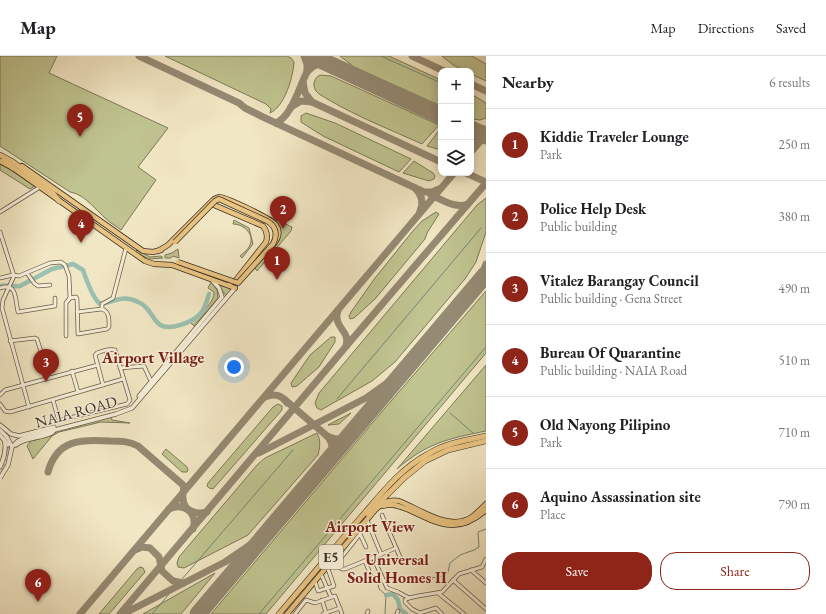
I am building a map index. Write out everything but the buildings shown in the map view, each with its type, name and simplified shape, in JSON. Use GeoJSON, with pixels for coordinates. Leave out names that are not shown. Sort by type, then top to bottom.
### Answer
{"type":"FeatureCollection","features":[{"type":"Feature","properties":{"kind":"highway"},"geometry":{"type":"LineString","coordinates":[[1,158],[13,168]]}},
{"type":"Feature","properties":{"kind":"highway"},"geometry":{"type":"LineString","coordinates":[[1,158],[13,162],[52,192],[60,201]]}},
{"type":"Feature","properties":{"kind":"highway","name":"E5"},"geometry":{"type":"LineString","coordinates":[[279,614],[369,508],[400,474],[420,459],[436,450],[455,443],[486,436]]}},
{"type":"Feature","properties":{"kind":"highway","name":"E5"},"geometry":{"type":"LineString","coordinates":[[283,614],[364,518],[414,468],[444,451],[486,441]]}},
{"type":"Feature","properties":{"kind":"main road"},"geometry":{"type":"LineString","coordinates":[[1,158],[15,161],[143,251],[158,251],[170,246],[216,201],[220,199],[267,221],[273,226],[276,233],[275,240],[238,283],[178,262],[154,264],[145,261],[13,168]]}},
{"type":"Feature","properties":{"kind":"main road"},"geometry":{"type":"LineString","coordinates":[[158,251],[168,244],[216,198],[219,197],[242,207],[272,222],[277,226],[279,236],[277,241],[235,288]]}},
{"type":"Feature","properties":{"kind":"main road"},"geometry":{"type":"LineString","coordinates":[[207,205],[214,205],[263,226],[266,230],[268,238],[264,246],[236,280],[235,288]]}},
{"type":"Feature","properties":{"kind":"main road"},"geometry":{"type":"LineString","coordinates":[[237,215],[242,207]]}},
{"type":"Feature","properties":{"kind":"main road"},"geometry":{"type":"LineString","coordinates":[[266,230],[272,222]]}},
{"type":"Feature","properties":{"kind":"main road"},"geometry":{"type":"LineString","coordinates":[[132,252],[136,246]]}},
{"type":"Feature","properties":{"kind":"main road"},"geometry":{"type":"LineString","coordinates":[[264,246],[267,252]]}},
{"type":"Feature","properties":{"kind":"main road"},"geometry":{"type":"LineString","coordinates":[[166,264],[179,267],[235,288]]}},
{"type":"Feature","properties":{"kind":"main road"},"geometry":{"type":"LineString","coordinates":[[245,268],[250,272]]}},
{"type":"Feature","properties":{"kind":"main road"},"geometry":{"type":"LineString","coordinates":[[225,284],[236,280]]}},
{"type":"Feature","properties":{"kind":"main road"},"geometry":{"type":"LineString","coordinates":[[287,614],[367,520],[380,506],[386,502],[391,500],[399,501],[451,522],[458,522],[468,519],[476,514],[486,504]]}},
{"type":"Feature","properties":{"kind":"main road"},"geometry":{"type":"LineString","coordinates":[[367,520],[380,508],[390,504],[399,506],[434,521],[451,525],[470,522],[486,510]]}},
{"type":"Feature","properties":{"kind":"street"},"geometry":{"type":"LineString","coordinates":[[0,212],[40,187]]}},
{"type":"Feature","properties":{"kind":"street"},"geometry":{"type":"LineString","coordinates":[[0,232],[14,276],[2,302],[2,308],[29,407]]}},
{"type":"Feature","properties":{"kind":"street"},"geometry":{"type":"LineString","coordinates":[[78,312],[102,306],[113,298],[126,248]]}},
{"type":"Feature","properties":{"kind":"street"},"geometry":{"type":"LineString","coordinates":[[0,278],[11,275],[19,276],[54,262],[65,265],[69,278],[70,298],[66,303],[66,336]]}},
{"type":"Feature","properties":{"kind":"street"},"geometry":{"type":"LineString","coordinates":[[27,272],[38,286],[50,285]]}},
{"type":"Feature","properties":{"kind":"street","name":"NAIA ROAD"},"geometry":{"type":"LineString","coordinates":[[0,425],[11,434],[18,436],[130,406],[222,297],[219,288],[209,278]]}},
{"type":"Feature","properties":{"kind":"street"},"geometry":{"type":"LineString","coordinates":[[0,288],[9,286]]}},
{"type":"Feature","properties":{"kind":"street"},"geometry":{"type":"LineString","coordinates":[[9,286],[15,292],[18,312],[55,306],[55,298]]}},
{"type":"Feature","properties":{"kind":"street","name":"NAIA ROAD"},"geometry":{"type":"LineString","coordinates":[[10,448],[21,439],[132,408],[235,288]]}},
{"type":"Feature","properties":{"kind":"street"},"geometry":{"type":"LineString","coordinates":[[70,298],[77,298],[78,334],[105,330],[109,327],[107,312],[102,306]]}},
{"type":"Feature","properties":{"kind":"street"},"geometry":{"type":"LineString","coordinates":[[10,341],[37,339],[49,377]]}},
{"type":"Feature","properties":{"kind":"street"},"geometry":{"type":"LineString","coordinates":[[53,400],[58,418],[61,420],[127,404],[130,400],[114,350],[111,349],[97,353],[95,356],[104,385]]}},
{"type":"Feature","properties":{"kind":"street"},"geometry":{"type":"LineString","coordinates":[[0,395],[5,390],[23,384],[98,365]]}},
{"type":"Feature","properties":{"kind":"street"},"geometry":{"type":"LineString","coordinates":[[120,368],[144,366],[150,379]]}},
{"type":"Feature","properties":{"kind":"street"},"geometry":{"type":"LineString","coordinates":[[72,372],[78,392]]}},
{"type":"Feature","properties":{"kind":"street"},"geometry":{"type":"LineString","coordinates":[[0,404],[3,410],[7,412],[29,407],[123,379]]}},
{"type":"Feature","properties":{"kind":"street"},"geometry":{"type":"LineString","coordinates":[[0,430],[7,437],[10,448],[8,465],[0,478]]}},
{"type":"Feature","properties":{"kind":"street"},"geometry":{"type":"LineString","coordinates":[[10,448],[18,443],[48,434],[55,430]]}},
{"type":"Feature","properties":{"kind":"street"},"geometry":{"type":"LineString","coordinates":[[0,435],[10,448]]}},
{"type":"Feature","properties":{"kind":"street"},"geometry":{"type":"LineString","coordinates":[[0,467],[5,447],[4,439]]}},
{"type":"Feature","properties":{"kind":"street"},"geometry":{"type":"LineString","coordinates":[[382,516],[402,560],[406,563]]}},
{"type":"Feature","properties":{"kind":"street"},"geometry":{"type":"LineString","coordinates":[[367,520],[381,554]]}},
{"type":"Feature","properties":{"kind":"street"},"geometry":{"type":"LineString","coordinates":[[336,564],[360,534],[366,547]]}},
{"type":"Feature","properties":{"kind":"street"},"geometry":{"type":"LineString","coordinates":[[315,581],[318,591],[328,589],[335,585],[328,570],[331,564],[336,564],[342,569],[346,569],[396,548]]}},
{"type":"Feature","properties":{"kind":"street"},"geometry":{"type":"LineString","coordinates":[[373,557],[388,589],[409,598]]}},
{"type":"Feature","properties":{"kind":"street"},"geometry":{"type":"LineString","coordinates":[[442,614],[436,608],[422,613],[418,612],[405,604],[405,600],[444,591],[461,573],[482,566],[486,559]]}},
{"type":"Feature","properties":{"kind":"street"},"geometry":{"type":"LineString","coordinates":[[365,561],[372,578]]}},
{"type":"Feature","properties":{"kind":"street"},"geometry":{"type":"LineString","coordinates":[[340,573],[342,569]]}},
{"type":"Feature","properties":{"kind":"street"},"geometry":{"type":"LineString","coordinates":[[471,570],[486,583]]}},
{"type":"Feature","properties":{"kind":"street"},"geometry":{"type":"LineString","coordinates":[[321,574],[331,597]]}},
{"type":"Feature","properties":{"kind":"street"},"geometry":{"type":"LineString","coordinates":[[453,580],[486,609]]}},
{"type":"Feature","properties":{"kind":"street"},"geometry":{"type":"LineString","coordinates":[[438,593],[464,614]]}},
{"type":"Feature","properties":{"kind":"street"},"geometry":{"type":"LineString","coordinates":[[295,614],[306,600],[315,603],[336,596],[342,614]]}},
{"type":"Feature","properties":{"kind":"street"},"geometry":{"type":"LineString","coordinates":[[322,600],[325,613],[340,608]]}},
{"type":"Feature","properties":{"kind":"green space"},"geometry":{"type":"Polygon","coordinates":[[[0,56],[57,56],[49,73],[168,128],[138,167],[156,180],[121,230],[107,220],[85,199],[75,193],[70,192],[0,146],[0,56]]]}},
{"type":"Feature","properties":{"kind":"green space"},"geometry":{"type":"Polygon","coordinates":[[[165,56],[287,56],[294,62],[290,83],[284,98],[270,113],[271,109],[266,104],[165,56]]]}},
{"type":"Feature","properties":{"kind":"green space"},"geometry":{"type":"Polygon","coordinates":[[[340,56],[389,56],[438,79],[438,105],[354,67],[340,56]]]}},
{"type":"Feature","properties":{"kind":"green space"},"geometry":{"type":"Polygon","coordinates":[[[442,56],[472,56],[486,64],[486,81],[474,75],[474,68],[459,68],[442,56]]]}},
{"type":"Feature","properties":{"kind":"green space"},"geometry":{"type":"Polygon","coordinates":[[[320,75],[331,76],[438,125],[438,126],[422,144],[363,118],[320,95],[315,89],[314,82],[320,75]]]}},
{"type":"Feature","properties":{"kind":"green space"},"geometry":{"type":"Polygon","coordinates":[[[474,96],[486,103],[486,118],[480,120],[474,119],[474,96]]]}},
{"type":"Feature","properties":{"kind":"green space"},"geometry":{"type":"Polygon","coordinates":[[[306,113],[335,123],[411,159],[399,172],[323,136],[301,122],[301,116],[306,113]]]}},
{"type":"Feature","properties":{"kind":"green space"},"geometry":{"type":"Polygon","coordinates":[[[438,132],[438,149],[427,146],[438,132]]]}},
{"type":"Feature","properties":{"kind":"green space"},"geometry":{"type":"Polygon","coordinates":[[[414,161],[433,173],[435,176],[434,179],[429,181],[403,173],[414,161]]]}},
{"type":"Feature","properties":{"kind":"green space"},"geometry":{"type":"Polygon","coordinates":[[[0,163],[35,186],[30,189],[0,170],[0,163]]]}},
{"type":"Feature","properties":{"kind":"green space"},"geometry":{"type":"Polygon","coordinates":[[[486,198],[486,232],[476,262],[465,279],[395,362],[372,381],[321,410],[317,408],[315,403],[319,393],[477,205],[486,198]]]}},
{"type":"Feature","properties":{"kind":"green space"},"geometry":{"type":"Polygon","coordinates":[[[250,208],[292,227],[291,231],[257,271],[254,267],[274,243],[274,226],[250,208]]]}},
{"type":"Feature","properties":{"kind":"green space"},"geometry":{"type":"Polygon","coordinates":[[[436,212],[439,214],[425,239],[375,299],[354,318],[350,319],[349,316],[351,312],[375,278],[422,221],[436,212]]]}},
{"type":"Feature","properties":{"kind":"green space"},"geometry":{"type":"Polygon","coordinates":[[[234,220],[249,228],[253,244],[242,258],[240,256],[248,248],[251,243],[251,238],[250,234],[245,228],[237,224],[233,224],[234,220]]]}},
{"type":"Feature","properties":{"kind":"green space"},"geometry":{"type":"Polygon","coordinates":[[[178,249],[179,258],[173,256],[171,258],[165,258],[165,255],[178,249]]]}},
{"type":"Feature","properties":{"kind":"green space"},"geometry":{"type":"Polygon","coordinates":[[[137,250],[150,257],[161,256],[163,258],[149,259],[135,252],[137,250]]]}},
{"type":"Feature","properties":{"kind":"green space"},"geometry":{"type":"Polygon","coordinates":[[[211,282],[217,290],[218,298],[194,326],[190,322],[206,308],[214,296],[214,292],[208,288],[211,282]]]}},
{"type":"Feature","properties":{"kind":"green space"},"geometry":{"type":"Polygon","coordinates":[[[218,284],[233,288],[226,296],[218,284]]]}},
{"type":"Feature","properties":{"kind":"green space"},"geometry":{"type":"Polygon","coordinates":[[[486,291],[486,353],[266,614],[211,614],[379,415],[486,291]]]}},
{"type":"Feature","properties":{"kind":"green space"},"geometry":{"type":"Polygon","coordinates":[[[331,337],[335,337],[335,342],[319,367],[297,386],[292,387],[291,383],[310,355],[331,337]]]}},
{"type":"Feature","properties":{"kind":"green space"},"geometry":{"type":"Polygon","coordinates":[[[486,365],[486,431],[438,443],[418,453],[397,469],[486,365]]]}},
{"type":"Feature","properties":{"kind":"green space"},"geometry":{"type":"Polygon","coordinates":[[[278,404],[282,406],[282,410],[213,489],[209,488],[207,486],[208,483],[273,407],[278,404]]]}},
{"type":"Feature","properties":{"kind":"green space"},"geometry":{"type":"Polygon","coordinates":[[[351,413],[339,424],[328,425],[330,424],[351,413]]]}},
{"type":"Feature","properties":{"kind":"green space"},"geometry":{"type":"Polygon","coordinates":[[[111,417],[112,420],[130,423],[101,422],[59,432],[52,436],[33,459],[27,446],[31,441],[51,436],[59,430],[111,417]]]}},
{"type":"Feature","properties":{"kind":"green space"},"geometry":{"type":"Polygon","coordinates":[[[317,433],[320,444],[318,455],[248,535],[184,568],[178,567],[177,563],[179,557],[257,465],[265,458],[317,433]]]}},
{"type":"Feature","properties":{"kind":"green space"},"geometry":{"type":"Polygon","coordinates":[[[166,449],[187,467],[187,472],[182,472],[162,454],[166,449]]]}},
{"type":"Feature","properties":{"kind":"green space"},"geometry":{"type":"Polygon","coordinates":[[[140,567],[143,568],[145,572],[109,614],[99,614],[137,569],[140,567]]]}},
{"type":"Feature","properties":{"kind":"green space"},"geometry":{"type":"Polygon","coordinates":[[[215,573],[181,614],[143,614],[215,573]]]}},
{"type":"Feature","properties":{"kind":"waterway"},"geometry":{"type":"LineString","coordinates":[[381,56],[438,82]]}},
{"type":"Feature","properties":{"kind":"waterway"},"geometry":{"type":"LineString","coordinates":[[337,399],[481,228]]}},
{"type":"Feature","properties":{"kind":"waterway"},"geometry":{"type":"LineString","coordinates":[[0,286],[20,286],[52,269],[73,264],[83,270],[92,293],[100,304],[119,299],[132,300],[145,306],[159,324],[169,327],[187,323],[201,313],[204,309],[209,294]]}},
{"type":"Feature","properties":{"kind":"waterway"},"geometry":{"type":"LineString","coordinates":[[259,614],[486,347]]}},
{"type":"Feature","properties":{"kind":"waterway"},"geometry":{"type":"LineString","coordinates":[[450,413],[473,433]]}},
{"type":"Feature","properties":{"kind":"waterway"},"geometry":{"type":"LineString","coordinates":[[152,614],[293,450]]}},
{"type":"Feature","properties":{"kind":"waterway"},"geometry":{"type":"LineString","coordinates":[[385,614],[386,595],[379,589],[378,584],[380,581],[386,578],[406,582],[444,576],[448,572],[450,563],[460,555],[479,547],[478,532],[486,529]]}},
{"type":"Feature","properties":{"kind":"waterway"},"geometry":{"type":"LineString","coordinates":[[386,595],[393,594],[398,600],[400,609],[406,614]]}},
{"type":"Feature","properties":{"kind":"taxiway"},"geometry":{"type":"LineString","coordinates":[[139,56],[239,103],[245,108],[263,117],[424,192],[432,192],[439,189]]}},
{"type":"Feature","properties":{"kind":"taxiway"},"geometry":{"type":"LineString","coordinates":[[304,56],[307,64],[307,72],[317,65],[323,63],[329,64]]}},
{"type":"Feature","properties":{"kind":"taxiway"},"geometry":{"type":"LineString","coordinates":[[276,123],[282,119],[291,108],[309,68],[317,56]]}},
{"type":"Feature","properties":{"kind":"taxiway"},"geometry":{"type":"LineString","coordinates":[[327,56],[332,64],[337,68]]}},
{"type":"Feature","properties":{"kind":"taxiway"},"geometry":{"type":"LineString","coordinates":[[412,56],[438,68]]}},
{"type":"Feature","properties":{"kind":"taxiway"},"geometry":{"type":"LineString","coordinates":[[291,107],[301,101],[312,102],[305,93],[303,82]]}},
{"type":"Feature","properties":{"kind":"taxiway"},"geometry":{"type":"LineString","coordinates":[[474,85],[486,91]]}},
{"type":"Feature","properties":{"kind":"taxiway"},"geometry":{"type":"LineString","coordinates":[[312,102],[438,161]]}},
{"type":"Feature","properties":{"kind":"taxiway"},"geometry":{"type":"LineString","coordinates":[[474,130],[486,129]]}},
{"type":"Feature","properties":{"kind":"taxiway"},"geometry":{"type":"LineString","coordinates":[[474,149],[486,135]]}},
{"type":"Feature","properties":{"kind":"taxiway"},"geometry":{"type":"LineString","coordinates":[[80,614],[451,176]]}},
{"type":"Feature","properties":{"kind":"taxiway"},"geometry":{"type":"LineString","coordinates":[[473,176],[486,182]]}},
{"type":"Feature","properties":{"kind":"taxiway"},"geometry":{"type":"LineString","coordinates":[[120,614],[486,183]]}},
{"type":"Feature","properties":{"kind":"taxiway"},"geometry":{"type":"LineString","coordinates":[[415,188],[422,199],[420,211]]}},
{"type":"Feature","properties":{"kind":"taxiway"},"geometry":{"type":"LineString","coordinates":[[431,195],[454,205],[468,204]]}},
{"type":"Feature","properties":{"kind":"taxiway"},"geometry":{"type":"LineString","coordinates":[[480,281],[486,264]]}},
{"type":"Feature","properties":{"kind":"taxiway"},"geometry":{"type":"LineString","coordinates":[[338,310],[337,321],[346,336],[346,346]]}},
{"type":"Feature","properties":{"kind":"taxiway"},"geometry":{"type":"LineString","coordinates":[[259,453],[366,398],[387,383],[413,361]]}},
{"type":"Feature","properties":{"kind":"taxiway"},"geometry":{"type":"LineString","coordinates":[[265,397],[272,395],[278,396],[283,398],[287,403]]}},
{"type":"Feature","properties":{"kind":"taxiway"},"geometry":{"type":"LineString","coordinates":[[284,399],[327,436]]}},
{"type":"Feature","properties":{"kind":"taxiway"},"geometry":{"type":"LineString","coordinates":[[328,460],[332,448],[331,442],[327,436],[339,439],[350,435]]}},
{"type":"Feature","properties":{"kind":"taxiway"},"geometry":{"type":"LineString","coordinates":[[48,472],[52,461],[58,453],[64,447],[72,443],[90,440],[128,442],[138,446],[183,485],[184,502],[188,509],[199,513],[207,512]]}},
{"type":"Feature","properties":{"kind":"taxiway"},"geometry":{"type":"LineString","coordinates":[[169,509],[180,507],[188,510],[192,514],[194,523],[193,529]]}},
{"type":"Feature","properties":{"kind":"taxiway"},"geometry":{"type":"LineString","coordinates":[[123,614],[225,562],[250,545],[271,527]]}},
{"type":"Feature","properties":{"kind":"taxiway"},"geometry":{"type":"LineString","coordinates":[[135,550],[142,547],[150,548],[159,557],[162,571],[173,581],[183,583]]}},
{"type":"Feature","properties":{"kind":"runway"},"geometry":{"type":"LineString","coordinates":[[312,56],[438,115]]}},
{"type":"Feature","properties":{"kind":"runway"},"geometry":{"type":"LineString","coordinates":[[474,130],[486,136]]}},
{"type":"Feature","properties":{"kind":"runway"},"geometry":{"type":"LineString","coordinates":[[198,614],[486,274]]}},
{"type":"Feature","properties":{"kind":"tunnel"},"geometry":{"type":"LineString","coordinates":[[2,472],[9,453],[8,445]]}},
{"type":"Feature","properties":{"kind":"place","name":"Old Nayong Pilipino"},"geometry":{"type":"Point","coordinates":[80,137]}},
{"type":"Feature","properties":{"kind":"place","name":"Police Help Desk"},"geometry":{"type":"Point","coordinates":[283,229]}},
{"type":"Feature","properties":{"kind":"place","name":"Bureau Of Quarantine"},"geometry":{"type":"Point","coordinates":[81,243]}},
{"type":"Feature","properties":{"kind":"place","name":"Kiddie Traveler Lounge"},"geometry":{"type":"Point","coordinates":[277,280]}},
{"type":"Feature","properties":{"kind":"place","name":"Vitalez Barangay Council"},"geometry":{"type":"Point","coordinates":[46,382]}},
{"type":"Feature","properties":{"kind":"place","name":"Aquino Assassination site"},"geometry":{"type":"Point","coordinates":[38,602]}},
{"type":"Feature","properties":{"kind":"district","name":"Airport Village"},"geometry":{"type":"Point","coordinates":[153,357]}},
{"type":"Feature","properties":{"kind":"district","name":"Airport View"},"geometry":{"type":"Point","coordinates":[370,526]}},
{"type":"Feature","properties":{"kind":"district","name":"Universal Solid Homes II"},"geometry":{"type":"Point","coordinates":[397,568]}}]}
